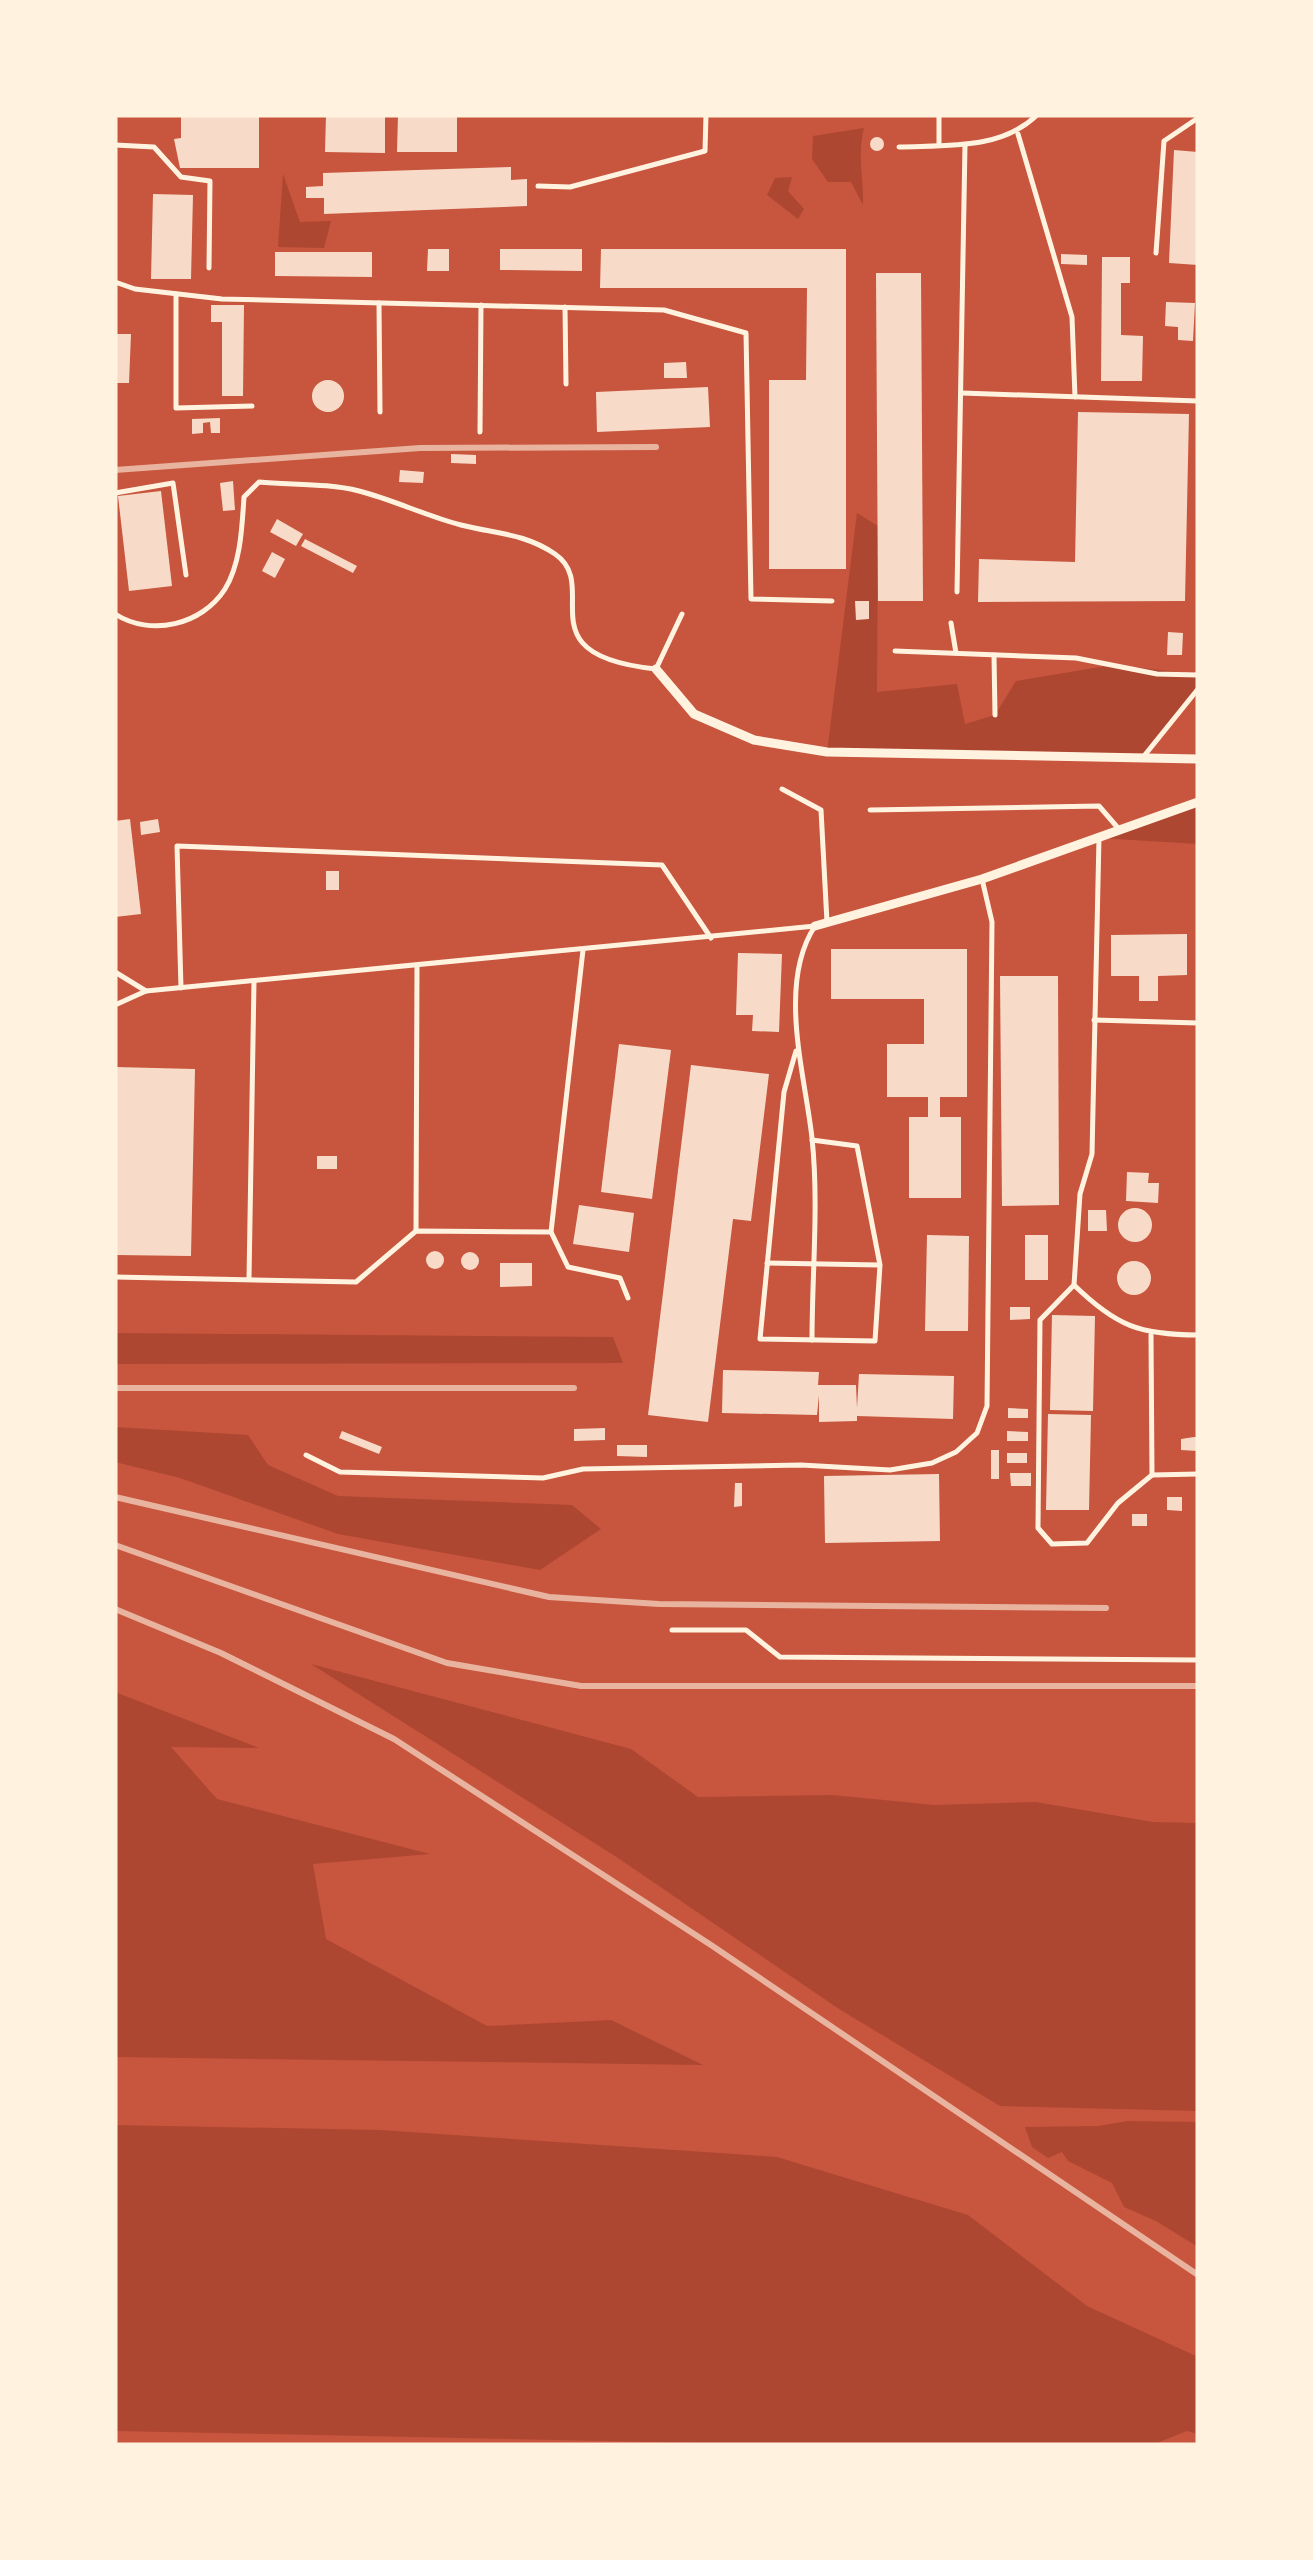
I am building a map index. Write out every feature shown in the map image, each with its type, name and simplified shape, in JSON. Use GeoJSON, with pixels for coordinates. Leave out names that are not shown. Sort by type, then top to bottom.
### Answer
{"type":"FeatureCollection","features":[{"type":"Feature","properties":{"kind":"street"},"geometry":{"type":"LineString","coordinates":[[656,668],[694,714],[754,740],[828,752],[1198,760]]}},
{"type":"Feature","properties":{"kind":"street"},"geometry":{"type":"LineString","coordinates":[[814,926],[982,879],[1198,802]]}},
{"type":"Feature","properties":{"kind":"lane"},"geometry":{"type":"LineString","coordinates":[[538,186],[570,187],[704,151],[706,115]]}},
{"type":"Feature","properties":{"kind":"lane"},"geometry":{"type":"LineString","coordinates":[[940,115],[940,146]]}},
{"type":"Feature","properties":{"kind":"lane"},"geometry":{"type":"LineString","coordinates":[[899,146],[965,145],[1018,134],[1037,115]]}},
{"type":"Feature","properties":{"kind":"lane"},"geometry":{"type":"LineString","coordinates":[[1156,253],[1164,140],[1198,118]]}},
{"type":"Feature","properties":{"kind":"lane"},"geometry":{"type":"LineString","coordinates":[[1018,134],[1072,318],[1075,397]]}},
{"type":"Feature","properties":{"kind":"lane"},"geometry":{"type":"LineString","coordinates":[[115,145],[154,147],[180,177],[210,181],[209,268]]}},
{"type":"Feature","properties":{"kind":"lane"},"geometry":{"type":"LineString","coordinates":[[957,592],[965,145]]}},
{"type":"Feature","properties":{"kind":"lane"},"geometry":{"type":"LineString","coordinates":[[115,282],[222,299],[664,310],[746,333],[751,599],[832,601]]}},
{"type":"Feature","properties":{"kind":"lane"},"geometry":{"type":"LineString","coordinates":[[176,294],[176,408],[252,406]]}},
{"type":"Feature","properties":{"kind":"lane"},"geometry":{"type":"LineString","coordinates":[[379,302],[380,412]]}},
{"type":"Feature","properties":{"kind":"lane"},"geometry":{"type":"LineString","coordinates":[[480,432],[481,305]]}},
{"type":"Feature","properties":{"kind":"lane"},"geometry":{"type":"LineString","coordinates":[[565,307],[566,384]]}},
{"type":"Feature","properties":{"kind":"lane"},"geometry":{"type":"LineString","coordinates":[[962,393],[1198,401]]}},
{"type":"Feature","properties":{"kind":"lane"},"geometry":{"type":"LineString","coordinates":[[115,614],[126,622],[162,627],[196,618],[225,589],[240,546],[244,497],[259,482],[356,490],[463,526],[519,534],[560,557],[570,578],[574,632],[593,654],[626,666],[656,668],[682,614]]}},
{"type":"Feature","properties":{"kind":"lane"},"geometry":{"type":"LineString","coordinates":[[115,493],[173,483],[186,576]]}},
{"type":"Feature","properties":{"kind":"lane"},"geometry":{"type":"LineString","coordinates":[[950,624],[956,654]]}},
{"type":"Feature","properties":{"kind":"lane"},"geometry":{"type":"LineString","coordinates":[[894,651],[1076,658],[1157,674],[1198,675]]}},
{"type":"Feature","properties":{"kind":"lane"},"geometry":{"type":"LineString","coordinates":[[994,655],[995,715]]}},
{"type":"Feature","properties":{"kind":"lane"},"geometry":{"type":"LineString","coordinates":[[1144,756],[1198,689]]}},
{"type":"Feature","properties":{"kind":"lane"},"geometry":{"type":"LineString","coordinates":[[782,789],[821,810],[827,922]]}},
{"type":"Feature","properties":{"kind":"lane"},"geometry":{"type":"LineString","coordinates":[[870,810],[1098,806],[1120,830]]}},
{"type":"Feature","properties":{"kind":"lane"},"geometry":{"type":"LineString","coordinates":[[1099,838],[1092,1154],[1080,1194],[1074,1285],[1040,1320],[1038,1528],[1052,1544],[1087,1543],[1118,1502],[1152,1475],[1198,1474]]}},
{"type":"Feature","properties":{"kind":"lane"},"geometry":{"type":"LineString","coordinates":[[181,988],[177,846],[662,866],[711,938]]}},
{"type":"Feature","properties":{"kind":"lane"},"geometry":{"type":"LineString","coordinates":[[306,1455],[340,1472],[543,1478],[583,1469],[801,1465],[890,1470],[932,1462],[956,1452],[977,1433],[987,1406],[992,922],[982,879]]}},
{"type":"Feature","properties":{"kind":"lane"},"geometry":{"type":"LineString","coordinates":[[115,1005],[146,991],[814,926]]}},
{"type":"Feature","properties":{"kind":"lane"},"geometry":{"type":"LineString","coordinates":[[812,1140],[857,1146],[880,1266],[876,1341],[760,1339],[784,1092],[796,1051],[804,943],[814,926]]}},
{"type":"Feature","properties":{"kind":"lane"},"geometry":{"type":"LineString","coordinates":[[583,950],[551,1232],[568,1267],[620,1278],[628,1298]]}},
{"type":"Feature","properties":{"kind":"lane"},"geometry":{"type":"LineString","coordinates":[[416,1231],[418,966]]}},
{"type":"Feature","properties":{"kind":"lane"},"geometry":{"type":"LineString","coordinates":[[115,972],[146,991]]}},
{"type":"Feature","properties":{"kind":"lane"},"geometry":{"type":"LineString","coordinates":[[248,1280],[254,981]]}},
{"type":"Feature","properties":{"kind":"lane"},"geometry":{"type":"LineString","coordinates":[[1094,1020],[1198,1023]]}},
{"type":"Feature","properties":{"kind":"lane"},"geometry":{"type":"LineString","coordinates":[[796,1051],[812,1140],[812,1340]]}},
{"type":"Feature","properties":{"kind":"lane"},"geometry":{"type":"LineString","coordinates":[[115,1277],[356,1282],[416,1231],[551,1232]]}},
{"type":"Feature","properties":{"kind":"lane"},"geometry":{"type":"LineString","coordinates":[[767,1263],[880,1266]]}},
{"type":"Feature","properties":{"kind":"lane"},"geometry":{"type":"LineString","coordinates":[[1074,1285],[1104,1315],[1151,1335],[1198,1335]]}},
{"type":"Feature","properties":{"kind":"lane"},"geometry":{"type":"LineString","coordinates":[[1151,1335],[1152,1475]]}},
{"type":"Feature","properties":{"kind":"lane"},"geometry":{"type":"LineString","coordinates":[[672,1630],[746,1630],[780,1657],[1198,1660]]}},
{"type":"Feature","properties":{"kind":"shaded area"},"geometry":{"type":"Polygon","coordinates":[[[864,128],[863,205],[851,182],[828,182],[812,159],[813,136],[864,128]]]}},
{"type":"Feature","properties":{"kind":"shaded area"},"geometry":{"type":"Polygon","coordinates":[[[283,174],[300,222],[331,221],[324,248],[278,247],[283,174]]]}},
{"type":"Feature","properties":{"kind":"shaded area"},"geometry":{"type":"Polygon","coordinates":[[[792,177],[788,191],[804,209],[798,219],[767,195],[775,178],[792,177]]]}},
{"type":"Feature","properties":{"kind":"shaded area"},"geometry":{"type":"Polygon","coordinates":[[[857,513],[878,526],[877,692],[957,684],[965,724],[995,715],[1016,681],[1112,665],[1198,674],[1198,689],[1144,756],[827,752],[857,513]]]}},
{"type":"Feature","properties":{"kind":"shaded area"},"geometry":{"type":"Polygon","coordinates":[[[1198,802],[1198,844],[1099,838],[1198,802]]]}},
{"type":"Feature","properties":{"kind":"shaded area"},"geometry":{"type":"Polygon","coordinates":[[[115,1333],[613,1337],[623,1363],[115,1364],[115,1333]]]}},
{"type":"Feature","properties":{"kind":"shaded area"},"geometry":{"type":"Polygon","coordinates":[[[115,1427],[248,1435],[268,1465],[338,1496],[572,1505],[601,1529],[540,1570],[338,1534],[180,1478],[115,1462],[115,1427]]]}},
{"type":"Feature","properties":{"kind":"shaded area"},"geometry":{"type":"Polygon","coordinates":[[[311,1664],[631,1749],[698,1797],[832,1795],[935,1805],[1036,1802],[1153,1822],[1198,1823],[1198,2111],[1000,2106],[839,2009],[618,1858],[311,1664]]]}},
{"type":"Feature","properties":{"kind":"shaded area"},"geometry":{"type":"Polygon","coordinates":[[[115,1692],[259,1748],[171,1747],[217,1799],[430,1854],[313,1864],[326,1939],[487,2026],[611,2020],[703,2065],[115,2057],[115,1692]]]}},
{"type":"Feature","properties":{"kind":"shaded area"},"geometry":{"type":"Polygon","coordinates":[[[1128,2121],[1198,2122],[1198,2247],[1124,2207],[1112,2183],[1068,2161],[1062,2152],[1048,2158],[1032,2147],[1025,2127],[1098,2126],[1128,2121]]]}},
{"type":"Feature","properties":{"kind":"shaded area"},"geometry":{"type":"Polygon","coordinates":[[[115,2125],[380,2130],[777,2157],[968,2215],[1087,2306],[1198,2357],[1198,2434],[1187,2431],[1152,2445],[807,2445],[115,2431],[115,2125]]]}},
{"type":"Feature","properties":{"kind":"building"},"geometry":{"type":"Polygon","coordinates":[[[181,115],[259,115],[259,168],[180,168],[174,139],[181,138],[181,115]]]}},
{"type":"Feature","properties":{"kind":"building"},"geometry":{"type":"Polygon","coordinates":[[[326,115],[385,115],[385,153],[325,152],[326,115]]]}},
{"type":"Feature","properties":{"kind":"building"},"geometry":{"type":"Polygon","coordinates":[[[398,115],[457,115],[457,152],[397,152],[398,115]]]}},
{"type":"Feature","properties":{"kind":"building"},"geometry":{"type":"Polygon","coordinates":[[[877,137],[884,144],[877,151],[870,144],[877,137]]]}},
{"type":"Feature","properties":{"kind":"building"},"geometry":{"type":"Polygon","coordinates":[[[1174,150],[1198,152],[1198,265],[1169,263],[1174,150]]]}},
{"type":"Feature","properties":{"kind":"building"},"geometry":{"type":"Polygon","coordinates":[[[511,167],[511,180],[527,179],[527,206],[324,214],[324,198],[306,198],[306,187],[323,186],[323,173],[511,167]]]}},
{"type":"Feature","properties":{"kind":"building"},"geometry":{"type":"Polygon","coordinates":[[[153,194],[193,195],[191,279],[151,279],[153,194]]]}},
{"type":"Feature","properties":{"kind":"building"},"geometry":{"type":"Polygon","coordinates":[[[428,249],[449,249],[449,271],[427,271],[428,249]]]}},
{"type":"Feature","properties":{"kind":"building"},"geometry":{"type":"Polygon","coordinates":[[[500,249],[582,249],[582,271],[500,270],[500,249]]]}},
{"type":"Feature","properties":{"kind":"building"},"geometry":{"type":"Polygon","coordinates":[[[601,249],[846,249],[846,569],[769,569],[769,380],[806,380],[807,288],[600,288],[601,249]]]}},
{"type":"Feature","properties":{"kind":"building"},"geometry":{"type":"Polygon","coordinates":[[[275,252],[372,252],[372,277],[275,276],[275,252]]]}},
{"type":"Feature","properties":{"kind":"building"},"geometry":{"type":"Polygon","coordinates":[[[1061,254],[1087,255],[1087,265],[1061,264],[1061,254]]]}},
{"type":"Feature","properties":{"kind":"building"},"geometry":{"type":"Polygon","coordinates":[[[1102,257],[1130,257],[1130,283],[1121,283],[1121,335],[1143,336],[1142,381],[1101,381],[1102,257]]]}},
{"type":"Feature","properties":{"kind":"building"},"geometry":{"type":"Polygon","coordinates":[[[876,273],[921,273],[923,601],[878,601],[876,273]]]}},
{"type":"Feature","properties":{"kind":"building"},"geometry":{"type":"Polygon","coordinates":[[[1166,302],[1195,303],[1193,341],[1178,340],[1178,327],[1165,326],[1166,302]]]}},
{"type":"Feature","properties":{"kind":"building"},"geometry":{"type":"Polygon","coordinates":[[[211,305],[244,305],[243,396],[222,396],[222,322],[211,322],[211,305]]]}},
{"type":"Feature","properties":{"kind":"building"},"geometry":{"type":"Polygon","coordinates":[[[115,334],[131,334],[129,383],[115,383],[115,334]]]}},
{"type":"Feature","properties":{"kind":"building"},"geometry":{"type":"Polygon","coordinates":[[[686,362],[687,378],[664,378],[664,363],[686,362]]]}},
{"type":"Feature","properties":{"kind":"building"},"geometry":{"type":"Polygon","coordinates":[[[328,380],[339,385],[344,396],[339,407],[328,412],[317,407],[312,396],[317,385],[328,380]]]}},
{"type":"Feature","properties":{"kind":"building"},"geometry":{"type":"Polygon","coordinates":[[[708,387],[710,427],[597,432],[596,392],[708,387]]]}},
{"type":"Feature","properties":{"kind":"building"},"geometry":{"type":"Polygon","coordinates":[[[1078,412],[1189,414],[1185,601],[978,602],[979,559],[1075,562],[1078,412]]]}},
{"type":"Feature","properties":{"kind":"building"},"geometry":{"type":"Polygon","coordinates":[[[220,418],[220,433],[211,433],[210,422],[203,423],[203,433],[192,434],[192,419],[220,418]]]}},
{"type":"Feature","properties":{"kind":"building"},"geometry":{"type":"Polygon","coordinates":[[[451,454],[476,455],[476,464],[451,463],[451,454]]]}},
{"type":"Feature","properties":{"kind":"building"},"geometry":{"type":"Polygon","coordinates":[[[400,470],[424,472],[423,483],[399,482],[400,470]]]}},
{"type":"Feature","properties":{"kind":"building"},"geometry":{"type":"Polygon","coordinates":[[[233,481],[235,510],[223,511],[220,483],[233,481]]]}},
{"type":"Feature","properties":{"kind":"building"},"geometry":{"type":"Polygon","coordinates":[[[161,491],[172,586],[129,591],[118,496],[161,491]]]}},
{"type":"Feature","properties":{"kind":"building"},"geometry":{"type":"Polygon","coordinates":[[[277,519],[303,534],[296,546],[270,532],[277,519]]]}},
{"type":"Feature","properties":{"kind":"building"},"geometry":{"type":"Polygon","coordinates":[[[305,539],[357,566],[353,573],[301,546],[305,539]]]}},
{"type":"Feature","properties":{"kind":"building"},"geometry":{"type":"Polygon","coordinates":[[[272,552],[285,559],[275,578],[262,571],[272,552]]]}},
{"type":"Feature","properties":{"kind":"building"},"geometry":{"type":"Polygon","coordinates":[[[855,601],[869,601],[869,619],[856,620],[855,601]]]}},
{"type":"Feature","properties":{"kind":"building"},"geometry":{"type":"Polygon","coordinates":[[[1168,632],[1183,633],[1182,655],[1167,655],[1168,632]]]}},
{"type":"Feature","properties":{"kind":"building"},"geometry":{"type":"Polygon","coordinates":[[[130,819],[141,914],[115,917],[115,821],[130,819]]]}},
{"type":"Feature","properties":{"kind":"building"},"geometry":{"type":"Polygon","coordinates":[[[158,819],[160,832],[141,835],[140,822],[158,819]]]}},
{"type":"Feature","properties":{"kind":"building"},"geometry":{"type":"Polygon","coordinates":[[[326,871],[339,871],[339,890],[326,890],[326,871]]]}},
{"type":"Feature","properties":{"kind":"building"},"geometry":{"type":"Polygon","coordinates":[[[1187,934],[1187,975],[1158,976],[1158,1001],[1139,1001],[1139,976],[1111,976],[1111,935],[1187,934]]]}},
{"type":"Feature","properties":{"kind":"building"},"geometry":{"type":"Polygon","coordinates":[[[831,949],[967,949],[967,1097],[940,1097],[940,1117],[961,1117],[961,1198],[909,1198],[909,1117],[928,1117],[928,1097],[887,1097],[887,1044],[924,1044],[924,999],[831,999],[831,949]]]}},
{"type":"Feature","properties":{"kind":"building"},"geometry":{"type":"Polygon","coordinates":[[[738,953],[782,954],[779,1032],[752,1031],[753,1015],[736,1015],[738,953]]]}},
{"type":"Feature","properties":{"kind":"building"},"geometry":{"type":"Polygon","coordinates":[[[1000,976],[1058,976],[1059,1205],[1002,1206],[1000,976]]]}},
{"type":"Feature","properties":{"kind":"building"},"geometry":{"type":"Polygon","coordinates":[[[619,1044],[671,1050],[652,1199],[601,1192],[619,1044]]]}},
{"type":"Feature","properties":{"kind":"building"},"geometry":{"type":"Polygon","coordinates":[[[691,1065],[769,1074],[751,1221],[733,1219],[708,1422],[648,1415],[691,1065]]]}},
{"type":"Feature","properties":{"kind":"building"},"geometry":{"type":"Polygon","coordinates":[[[115,1067],[195,1069],[191,1256],[115,1255],[115,1067]]]}},
{"type":"Feature","properties":{"kind":"building"},"geometry":{"type":"Polygon","coordinates":[[[317,1156],[337,1156],[337,1169],[317,1169],[317,1156]]]}},
{"type":"Feature","properties":{"kind":"building"},"geometry":{"type":"Polygon","coordinates":[[[1127,1172],[1149,1173],[1148,1183],[1159,1183],[1158,1203],[1126,1201],[1127,1172]]]}},
{"type":"Feature","properties":{"kind":"building"},"geometry":{"type":"Polygon","coordinates":[[[579,1205],[634,1213],[629,1252],[573,1244],[579,1205]]]}},
{"type":"Feature","properties":{"kind":"building"},"geometry":{"type":"Polygon","coordinates":[[[1135,1208],[1147,1213],[1152,1225],[1147,1237],[1135,1242],[1123,1237],[1118,1225],[1123,1213],[1135,1208]]]}},
{"type":"Feature","properties":{"kind":"building"},"geometry":{"type":"Polygon","coordinates":[[[1088,1210],[1106,1210],[1107,1231],[1088,1231],[1088,1210]]]}},
{"type":"Feature","properties":{"kind":"building"},"geometry":{"type":"Polygon","coordinates":[[[927,1235],[969,1236],[968,1331],[925,1331],[927,1235]]]}},
{"type":"Feature","properties":{"kind":"building"},"geometry":{"type":"Polygon","coordinates":[[[1025,1235],[1048,1235],[1048,1280],[1025,1280],[1025,1235]]]}},
{"type":"Feature","properties":{"kind":"building"},"geometry":{"type":"Polygon","coordinates":[[[435,1251],[442,1253],[442,1267],[435,1269],[428,1267],[426,1260],[428,1253],[435,1251]]]}},
{"type":"Feature","properties":{"kind":"building"},"geometry":{"type":"Polygon","coordinates":[[[470,1252],[479,1261],[470,1270],[461,1261],[470,1252]]]}},
{"type":"Feature","properties":{"kind":"building"},"geometry":{"type":"Polygon","coordinates":[[[1134,1261],[1146,1266],[1151,1278],[1146,1290],[1134,1295],[1122,1290],[1117,1278],[1122,1266],[1134,1261]]]}},
{"type":"Feature","properties":{"kind":"building"},"geometry":{"type":"Polygon","coordinates":[[[500,1263],[532,1263],[532,1286],[500,1287],[500,1263]]]}},
{"type":"Feature","properties":{"kind":"building"},"geometry":{"type":"Polygon","coordinates":[[[1010,1307],[1030,1307],[1030,1319],[1010,1320],[1010,1307]]]}},
{"type":"Feature","properties":{"kind":"building"},"geometry":{"type":"Polygon","coordinates":[[[1052,1315],[1095,1316],[1093,1411],[1050,1410],[1052,1315]]]}},
{"type":"Feature","properties":{"kind":"building"},"geometry":{"type":"Polygon","coordinates":[[[723,1370],[819,1372],[818,1385],[856,1385],[857,1408],[859,1374],[954,1376],[953,1419],[857,1416],[857,1421],[819,1422],[819,1395],[817,1415],[722,1413],[723,1370]]]}},
{"type":"Feature","properties":{"kind":"building"},"geometry":{"type":"Polygon","coordinates":[[[1008,1408],[1028,1409],[1028,1418],[1008,1418],[1008,1408]]]}},
{"type":"Feature","properties":{"kind":"building"},"geometry":{"type":"Polygon","coordinates":[[[1048,1414],[1091,1415],[1089,1510],[1046,1510],[1048,1414]]]}},
{"type":"Feature","properties":{"kind":"building"},"geometry":{"type":"Polygon","coordinates":[[[605,1428],[605,1440],[574,1441],[574,1429],[605,1428]]]}},
{"type":"Feature","properties":{"kind":"building"},"geometry":{"type":"Polygon","coordinates":[[[342,1431],[382,1447],[379,1454],[339,1438],[342,1431]]]}},
{"type":"Feature","properties":{"kind":"building"},"geometry":{"type":"Polygon","coordinates":[[[1007,1431],[1028,1432],[1028,1441],[1007,1441],[1007,1431]]]}},
{"type":"Feature","properties":{"kind":"building"},"geometry":{"type":"Polygon","coordinates":[[[1198,1437],[1198,1451],[1181,1450],[1181,1439],[1198,1437]]]}},
{"type":"Feature","properties":{"kind":"building"},"geometry":{"type":"Polygon","coordinates":[[[617,1445],[647,1445],[647,1457],[617,1456],[617,1445]]]}},
{"type":"Feature","properties":{"kind":"building"},"geometry":{"type":"Polygon","coordinates":[[[991,1450],[999,1450],[999,1479],[991,1479],[991,1450]]]}},
{"type":"Feature","properties":{"kind":"building"},"geometry":{"type":"Polygon","coordinates":[[[1007,1453],[1027,1453],[1027,1463],[1007,1463],[1007,1453]]]}},
{"type":"Feature","properties":{"kind":"building"},"geometry":{"type":"Polygon","coordinates":[[[1010,1473],[1031,1473],[1031,1486],[1011,1486],[1010,1473]]]}},
{"type":"Feature","properties":{"kind":"building"},"geometry":{"type":"Polygon","coordinates":[[[939,1474],[940,1541],[825,1543],[824,1476],[939,1474]]]}},
{"type":"Feature","properties":{"kind":"building"},"geometry":{"type":"Polygon","coordinates":[[[735,1483],[742,1483],[742,1506],[734,1507],[735,1483]]]}},
{"type":"Feature","properties":{"kind":"building"},"geometry":{"type":"Polygon","coordinates":[[[1167,1497],[1182,1497],[1182,1511],[1167,1510],[1167,1497]]]}},
{"type":"Feature","properties":{"kind":"building"},"geometry":{"type":"Polygon","coordinates":[[[1132,1514],[1147,1514],[1147,1526],[1132,1526],[1132,1514]]]}},
{"type":"Feature","properties":{"kind":"railway"},"geometry":{"type":"LineString","coordinates":[[115,470],[420,448],[656,447]]}},
{"type":"Feature","properties":{"kind":"railway"},"geometry":{"type":"LineString","coordinates":[[115,1388],[574,1388]]}},
{"type":"Feature","properties":{"kind":"railway"},"geometry":{"type":"LineString","coordinates":[[115,1497],[549,1597],[659,1604],[1106,1608]]}},
{"type":"Feature","properties":{"kind":"railway"},"geometry":{"type":"LineString","coordinates":[[115,1545],[447,1663],[581,1686],[1198,1686]]}},
{"type":"Feature","properties":{"kind":"railway"},"geometry":{"type":"LineString","coordinates":[[115,1609],[221,1653],[394,1739],[711,1945],[1198,2275]]}}]}
